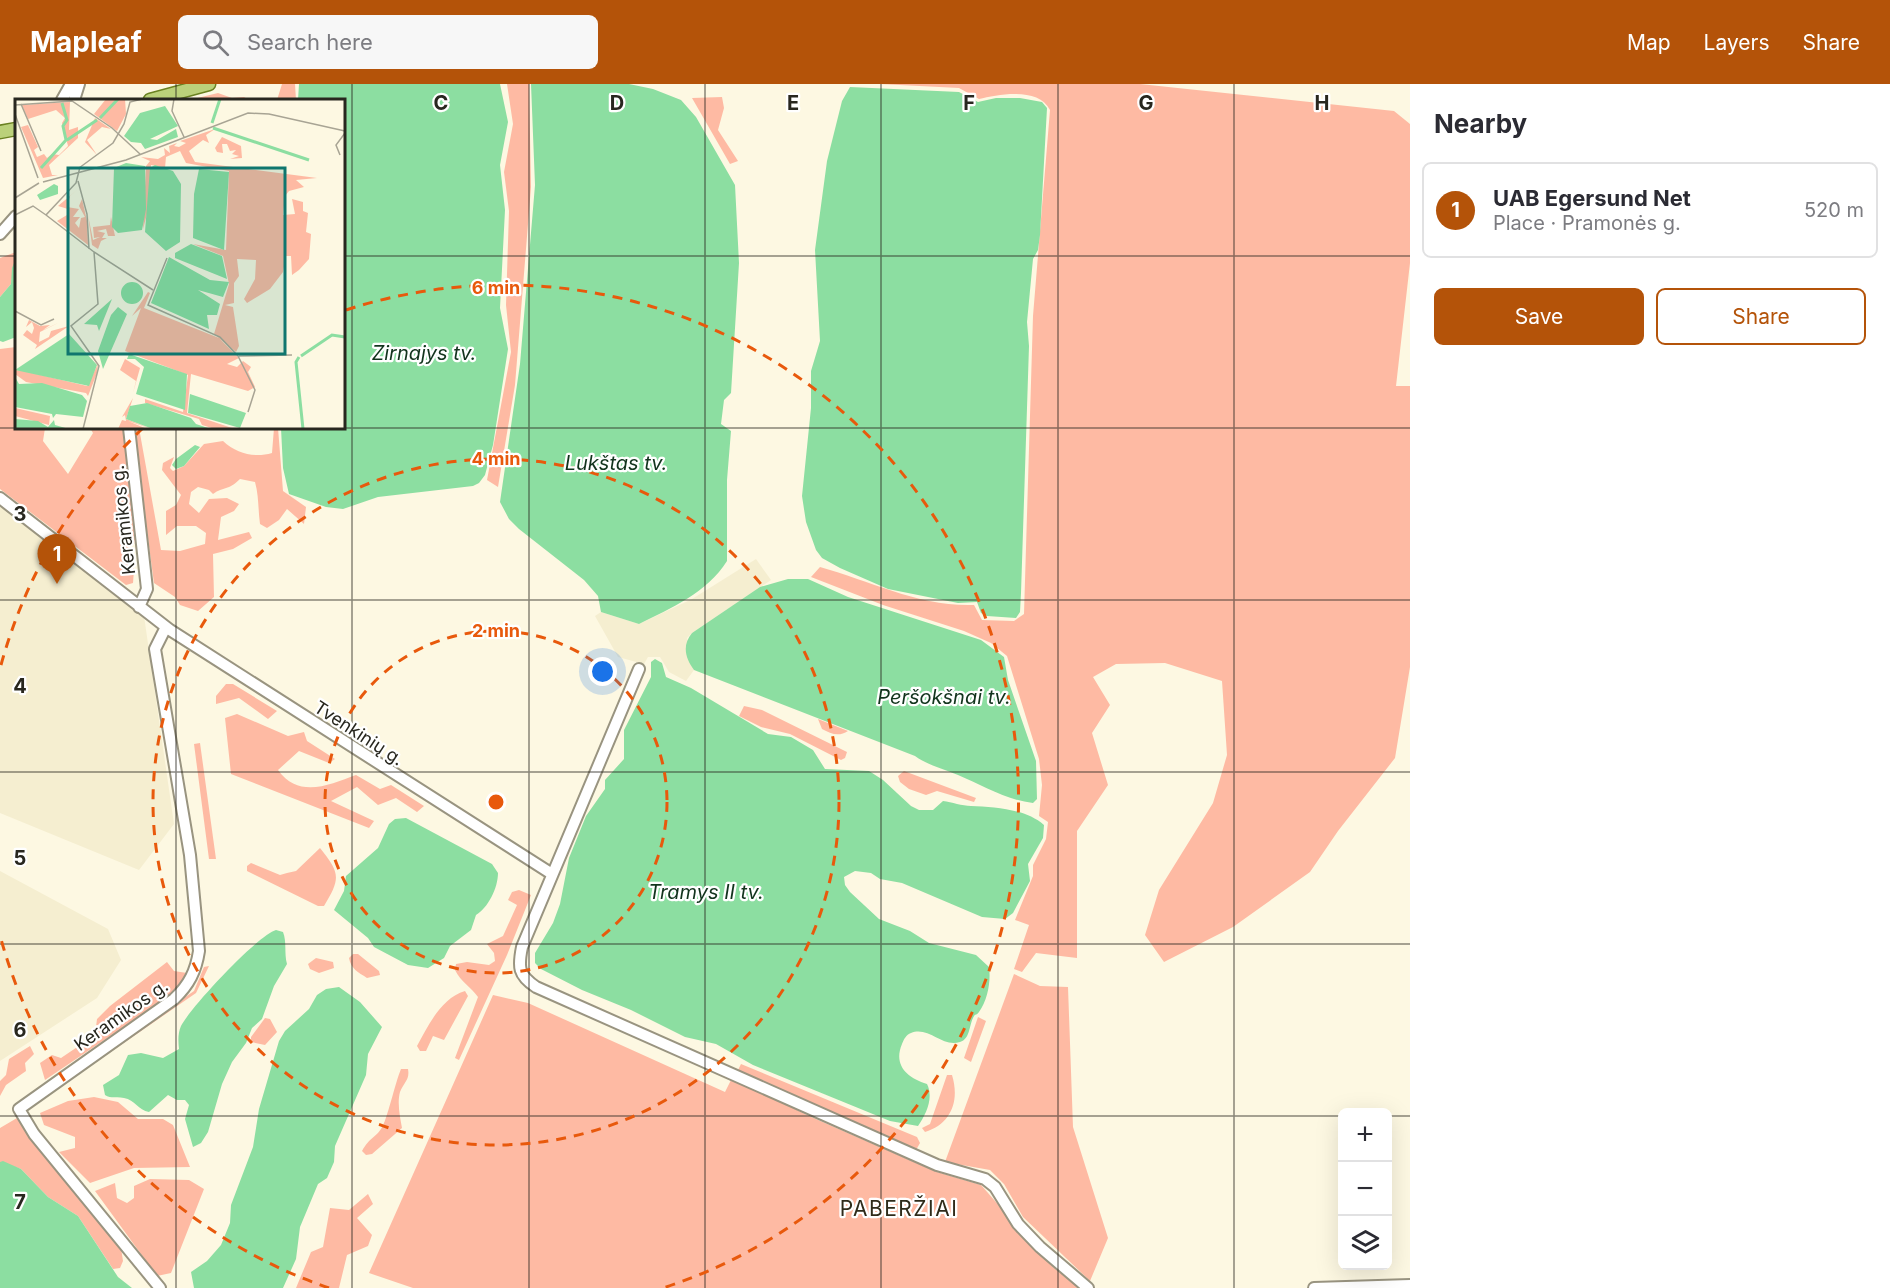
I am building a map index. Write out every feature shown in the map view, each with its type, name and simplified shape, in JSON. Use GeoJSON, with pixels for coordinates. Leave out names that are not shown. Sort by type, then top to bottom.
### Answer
{"type":"FeatureCollection","features":[{"type":"Feature","properties":{"kind":"main road"},"geometry":{"type":"LineString","coordinates":[[154,99],[209,84]]}},
{"type":"Feature","properties":{"kind":"main road"},"geometry":{"type":"LineString","coordinates":[[0,132],[15,129]]}},
{"type":"Feature","properties":{"kind":"street"},"geometry":{"type":"LineString","coordinates":[[63,99],[71,84]]}},
{"type":"Feature","properties":{"kind":"street"},"geometry":{"type":"LineString","coordinates":[[74,99],[79,84]]}},
{"type":"Feature","properties":{"kind":"street"},"geometry":{"type":"LineString","coordinates":[[0,234],[15,217]]}},
{"type":"Feature","properties":{"kind":"street","name":"Keramikos g."},"geometry":{"type":"LineString","coordinates":[[129,429],[147,589],[139,607]]}},
{"type":"Feature","properties":{"kind":"street","name":"Tvenkinių g."},"geometry":{"type":"LineString","coordinates":[[0,498],[166,627],[552,874]]}},
{"type":"Feature","properties":{"kind":"street","name":"Keramikos g."},"geometry":{"type":"LineString","coordinates":[[160,1288],[34,1134],[19,1108],[174,999],[188,984],[197,964],[199,951],[190,855],[155,649],[166,627]]}},
{"type":"Feature","properties":{"kind":"street"},"geometry":{"type":"LineString","coordinates":[[639,669],[522,947],[518,965],[526,980],[937,1165],[985,1179],[995,1187],[1018,1224],[1040,1247],[1088,1288]]}},
{"type":"Feature","properties":{"kind":"street"},"geometry":{"type":"LineString","coordinates":[[1314,1288],[1410,1285]]}},
{"type":"Feature","properties":{"kind":"shaded area"},"geometry":{"type":"Polygon","coordinates":[[[282,84],[295,84],[296,99],[277,99],[282,84]]]}},
{"type":"Feature","properties":{"kind":"shaded area"},"geometry":{"type":"Polygon","coordinates":[[[507,84],[529,84],[531,187],[515,385],[498,487],[487,480],[511,352],[506,305],[509,211],[504,172],[513,124],[507,84]]]}},
{"type":"Feature","properties":{"kind":"shaded area"},"geometry":{"type":"Polygon","coordinates":[[[880,84],[1140,84],[1394,111],[1410,124],[1410,263],[1396,386],[1410,386],[1410,667],[1395,758],[1338,831],[1310,872],[1233,927],[1164,962],[1145,935],[1159,890],[1213,803],[1227,755],[1222,681],[1165,663],[1116,664],[1093,677],[1110,705],[1092,733],[1108,785],[1077,831],[1077,958],[1036,953],[1022,972],[1014,969],[1029,925],[1015,920],[1033,876],[1033,865],[1046,839],[1048,822],[1039,816],[1042,785],[1039,759],[1007,656],[991,643],[964,631],[883,605],[811,577],[820,567],[915,598],[954,605],[974,605],[982,620],[1014,621],[1024,614],[1033,316],[1050,110],[1045,103],[1028,95],[1007,94],[979,99],[959,88],[880,84]]]}},
{"type":"Feature","properties":{"kind":"shaded area"},"geometry":{"type":"Polygon","coordinates":[[[218,93],[232,98],[247,99],[193,99],[218,93]]]}},
{"type":"Feature","properties":{"kind":"shaded area"},"geometry":{"type":"Polygon","coordinates":[[[722,97],[724,108],[718,130],[738,161],[730,164],[692,98],[722,97]]]}},
{"type":"Feature","properties":{"kind":"shaded area"},"geometry":{"type":"Polygon","coordinates":[[[15,252],[11,284],[0,297],[0,258],[15,252]]]}},
{"type":"Feature","properties":{"kind":"shaded area"},"geometry":{"type":"Polygon","coordinates":[[[15,347],[15,429],[45,429],[43,441],[68,474],[93,433],[91,429],[123,429],[138,548],[136,549],[128,512],[120,514],[134,570],[133,583],[126,585],[0,489],[0,349],[15,347]]]}},
{"type":"Feature","properties":{"kind":"shaded area"},"geometry":{"type":"Polygon","coordinates":[[[133,429],[139,429],[161,550],[180,551],[205,544],[206,533],[196,526],[177,526],[166,535],[166,511],[176,505],[181,495],[162,470],[163,463],[174,457],[170,468],[173,471],[184,466],[204,444],[223,441],[246,454],[272,453],[274,429],[278,429],[283,491],[306,507],[304,524],[287,509],[279,520],[267,528],[260,524],[255,482],[240,479],[213,494],[209,490],[198,487],[191,492],[189,504],[199,513],[209,499],[227,498],[239,504],[234,511],[221,517],[218,540],[249,532],[252,538],[233,549],[213,554],[214,597],[198,611],[180,605],[175,597],[154,583],[133,429]]]}},
{"type":"Feature","properties":{"kind":"shaded area"},"geometry":{"type":"Polygon","coordinates":[[[0,498],[143,609],[174,824],[139,870],[0,813],[0,498]]]}},
{"type":"Feature","properties":{"kind":"shaded area"},"geometry":{"type":"Polygon","coordinates":[[[756,559],[771,580],[687,638],[694,670],[686,681],[669,672],[660,657],[648,657],[644,664],[618,657],[595,616],[601,612],[639,624],[692,599],[756,559]]]}},
{"type":"Feature","properties":{"kind":"shaded area"},"geometry":{"type":"Polygon","coordinates":[[[226,684],[233,684],[277,711],[268,719],[239,698],[216,704],[216,696],[226,684]]]}},
{"type":"Feature","properties":{"kind":"shaded area"},"geometry":{"type":"Polygon","coordinates":[[[744,706],[762,710],[847,752],[845,758],[841,760],[790,734],[761,727],[739,716],[744,706]]]}},
{"type":"Feature","properties":{"kind":"shaded area"},"geometry":{"type":"Polygon","coordinates":[[[237,714],[288,736],[304,732],[307,741],[335,759],[329,763],[299,751],[278,770],[286,779],[295,784],[315,787],[356,775],[380,789],[391,785],[424,806],[417,812],[396,798],[378,805],[357,787],[331,801],[374,821],[369,828],[231,774],[225,718],[237,714]]]}},
{"type":"Feature","properties":{"kind":"shaded area"},"geometry":{"type":"Polygon","coordinates":[[[818,719],[848,731],[838,734],[829,732],[822,729],[818,719]]]}},
{"type":"Feature","properties":{"kind":"shaded area"},"geometry":{"type":"Polygon","coordinates":[[[200,743],[216,859],[209,859],[194,744],[200,743]]]}},
{"type":"Feature","properties":{"kind":"shaded area"},"geometry":{"type":"Polygon","coordinates":[[[904,771],[976,798],[974,802],[937,791],[926,795],[909,789],[900,782],[898,776],[904,771]]]}},
{"type":"Feature","properties":{"kind":"shaded area"},"geometry":{"type":"Polygon","coordinates":[[[320,848],[335,870],[336,876],[333,889],[324,906],[318,906],[247,871],[247,866],[251,863],[280,875],[296,871],[320,848]]]}},
{"type":"Feature","properties":{"kind":"shaded area"},"geometry":{"type":"Polygon","coordinates":[[[0,871],[108,929],[121,960],[97,998],[0,1061],[0,871]]]}},
{"type":"Feature","properties":{"kind":"shaded area"},"geometry":{"type":"Polygon","coordinates":[[[519,890],[531,895],[507,955],[459,1060],[455,1058],[478,997],[457,974],[456,964],[467,962],[489,965],[495,961],[494,953],[487,944],[503,936],[517,905],[508,900],[512,892],[519,890]]]}},
{"type":"Feature","properties":{"kind":"shaded area"},"geometry":{"type":"Polygon","coordinates":[[[353,954],[358,954],[379,971],[380,975],[367,978],[358,972],[350,962],[349,958],[353,954]]]}},
{"type":"Feature","properties":{"kind":"shaded area"},"geometry":{"type":"Polygon","coordinates":[[[316,958],[333,962],[334,968],[319,973],[310,969],[308,964],[316,958]]]}},
{"type":"Feature","properties":{"kind":"shaded area"},"geometry":{"type":"Polygon","coordinates":[[[167,962],[174,971],[187,973],[183,982],[168,997],[45,1080],[40,1063],[52,1055],[61,1058],[95,1035],[97,1019],[110,1006],[167,962]]]}},
{"type":"Feature","properties":{"kind":"shaded area"},"geometry":{"type":"Polygon","coordinates":[[[209,966],[196,993],[34,1105],[35,1100],[194,991],[204,967],[209,966]]]}},
{"type":"Feature","properties":{"kind":"shaded area"},"geometry":{"type":"Polygon","coordinates":[[[1014,974],[1040,986],[1068,987],[1073,1127],[1108,1238],[1090,1281],[1023,1217],[1004,1184],[990,1170],[945,1162],[1014,974]]]}},
{"type":"Feature","properties":{"kind":"shaded area"},"geometry":{"type":"Polygon","coordinates":[[[465,991],[468,996],[444,1040],[433,1036],[426,1051],[420,1051],[417,1046],[442,1006],[465,991]]]}},
{"type":"Feature","properties":{"kind":"shaded area"},"geometry":{"type":"Polygon","coordinates":[[[493,995],[528,1003],[725,1092],[732,1078],[809,1116],[937,1172],[981,1185],[1053,1267],[1079,1288],[413,1288],[369,1273],[493,995]]]}},
{"type":"Feature","properties":{"kind":"shaded area"},"geometry":{"type":"Polygon","coordinates":[[[978,1017],[986,1021],[971,1062],[964,1058],[978,1017]]]}},
{"type":"Feature","properties":{"kind":"shaded area"},"geometry":{"type":"Polygon","coordinates":[[[265,1018],[270,1019],[277,1032],[265,1045],[251,1042],[251,1037],[265,1018]]]}},
{"type":"Feature","properties":{"kind":"shaded area"},"geometry":{"type":"Polygon","coordinates":[[[30,1046],[34,1054],[25,1063],[26,1071],[6,1085],[0,1096],[0,1081],[6,1075],[9,1059],[30,1046]]]}},
{"type":"Feature","properties":{"kind":"shaded area"},"geometry":{"type":"Polygon","coordinates":[[[741,1064],[917,1137],[920,1143],[916,1150],[737,1072],[741,1064]]]}},
{"type":"Feature","properties":{"kind":"shaded area"},"geometry":{"type":"Polygon","coordinates":[[[401,1069],[408,1069],[407,1078],[399,1096],[402,1128],[372,1154],[366,1155],[362,1151],[383,1125],[401,1069]]]}},
{"type":"Feature","properties":{"kind":"shaded area"},"geometry":{"type":"Polygon","coordinates":[[[947,1075],[952,1075],[954,1085],[955,1094],[951,1110],[941,1123],[925,1132],[922,1128],[930,1124],[947,1075]]]}},
{"type":"Feature","properties":{"kind":"shaded area"},"geometry":{"type":"Polygon","coordinates":[[[94,1097],[118,1102],[138,1119],[163,1119],[173,1125],[190,1167],[134,1168],[90,1183],[59,1152],[75,1148],[75,1137],[44,1125],[40,1113],[68,1101],[94,1097]]]}},
{"type":"Feature","properties":{"kind":"shaded area"},"geometry":{"type":"Polygon","coordinates":[[[17,1118],[121,1248],[123,1261],[120,1268],[113,1269],[78,1216],[48,1197],[21,1169],[0,1162],[0,1128],[17,1118]]]}},
{"type":"Feature","properties":{"kind":"shaded area"},"geometry":{"type":"Polygon","coordinates":[[[150,1179],[189,1180],[204,1189],[171,1273],[157,1276],[95,1191],[115,1183],[117,1198],[127,1203],[134,1198],[134,1186],[150,1179]]]}},
{"type":"Feature","properties":{"kind":"shaded area"},"geometry":{"type":"Polygon","coordinates":[[[368,1194],[373,1204],[357,1218],[372,1235],[368,1246],[347,1255],[339,1288],[296,1288],[311,1252],[323,1247],[330,1208],[349,1210],[368,1194]]]}},
{"type":"Feature","properties":{"kind":"water","name":"Zirnajys tv."},"geometry":{"type":"Polygon","coordinates":[[[299,84],[500,84],[508,122],[500,165],[505,210],[500,308],[508,349],[493,445],[485,475],[479,483],[473,486],[378,497],[343,509],[326,507],[289,494],[283,468],[281,429],[345,429],[345,99],[298,99],[299,84]]]}},
{"type":"Feature","properties":{"kind":"water","name":"Lukštas tv."},"geometry":{"type":"Polygon","coordinates":[[[531,84],[629,84],[653,89],[681,100],[696,117],[735,185],[739,263],[731,393],[724,400],[721,424],[731,431],[727,480],[727,561],[699,591],[639,624],[601,612],[598,596],[584,580],[519,529],[509,519],[500,502],[520,364],[535,185],[531,84]]]}},
{"type":"Feature","properties":{"kind":"water"},"geometry":{"type":"Polygon","coordinates":[[[850,87],[959,92],[978,102],[996,98],[1020,98],[1042,102],[1047,108],[1040,235],[1038,250],[1033,259],[1027,322],[1029,346],[1021,593],[1020,612],[1016,618],[987,616],[981,613],[977,602],[958,603],[888,589],[840,568],[822,558],[816,550],[806,522],[802,496],[811,408],[811,371],[820,341],[815,250],[827,161],[842,101],[850,87]]]}},
{"type":"Feature","properties":{"kind":"water"},"geometry":{"type":"Polygon","coordinates":[[[15,260],[15,337],[3,342],[0,341],[0,297],[11,284],[15,260]]]}},
{"type":"Feature","properties":{"kind":"water"},"geometry":{"type":"Polygon","coordinates":[[[195,445],[200,447],[184,466],[176,469],[172,465],[176,459],[195,445]]]}},
{"type":"Feature","properties":{"kind":"water","name":"Peršokšnai tv."},"geometry":{"type":"Polygon","coordinates":[[[788,579],[808,579],[848,597],[981,640],[1004,657],[1008,680],[1036,761],[1037,799],[1033,803],[1004,795],[931,765],[915,756],[694,670],[688,661],[686,652],[687,642],[692,633],[760,587],[788,579]]]}},
{"type":"Feature","properties":{"kind":"water","name":"Tramys II tv."},"geometry":{"type":"Polygon","coordinates":[[[655,659],[662,663],[666,677],[691,688],[768,734],[791,737],[813,750],[825,769],[869,771],[919,810],[933,810],[943,801],[1019,812],[1044,825],[1043,838],[1028,864],[1030,881],[1013,913],[1005,919],[982,917],[902,883],[880,879],[871,873],[855,871],[844,877],[845,885],[850,892],[879,919],[910,931],[929,943],[976,955],[989,967],[990,978],[985,1002],[974,1016],[963,1040],[947,1042],[924,1032],[911,1033],[905,1037],[899,1058],[901,1064],[913,1078],[927,1084],[930,1095],[928,1106],[918,1126],[890,1121],[753,1065],[716,1044],[685,1037],[631,1010],[582,990],[541,969],[535,963],[535,953],[553,923],[560,904],[569,858],[586,816],[605,789],[605,780],[624,759],[624,730],[651,677],[651,662],[655,659]]]}},
{"type":"Feature","properties":{"kind":"water"},"geometry":{"type":"Polygon","coordinates":[[[406,818],[492,864],[498,873],[492,897],[476,915],[471,930],[450,946],[444,958],[428,968],[408,965],[374,947],[368,938],[334,910],[344,891],[346,876],[378,848],[389,824],[395,819],[406,818]]]}},
{"type":"Feature","properties":{"kind":"water"},"geometry":{"type":"Polygon","coordinates":[[[276,930],[283,932],[287,964],[274,986],[262,1019],[252,1028],[246,1043],[232,1062],[222,1084],[208,1132],[201,1143],[193,1147],[185,1119],[189,1105],[185,1100],[177,1100],[168,1095],[149,1112],[128,1099],[105,1095],[103,1085],[119,1075],[128,1055],[141,1053],[163,1058],[179,1049],[178,1037],[181,1026],[197,1004],[240,958],[276,930]]]}},
{"type":"Feature","properties":{"kind":"water"},"geometry":{"type":"Polygon","coordinates":[[[339,987],[360,1002],[382,1027],[368,1054],[366,1075],[335,1146],[334,1162],[327,1178],[318,1184],[300,1227],[296,1259],[283,1288],[194,1288],[191,1272],[207,1261],[221,1245],[230,1223],[231,1205],[253,1147],[259,1109],[279,1041],[285,1031],[309,1009],[317,995],[326,989],[339,987]]]}},
{"type":"Feature","properties":{"kind":"water"},"geometry":{"type":"Polygon","coordinates":[[[3,1161],[21,1169],[48,1197],[78,1216],[118,1277],[132,1288],[0,1288],[0,1162],[3,1161]]]}},
{"type":"Feature","properties":{"kind":"place","name":"UAB Egersund Net"},"geometry":{"type":"Point","coordinates":[57,584]}},
{"type":"Feature","properties":{"kind":"district","name":"PABERŽIAI"},"geometry":{"type":"Point","coordinates":[899,1208]}}]}
